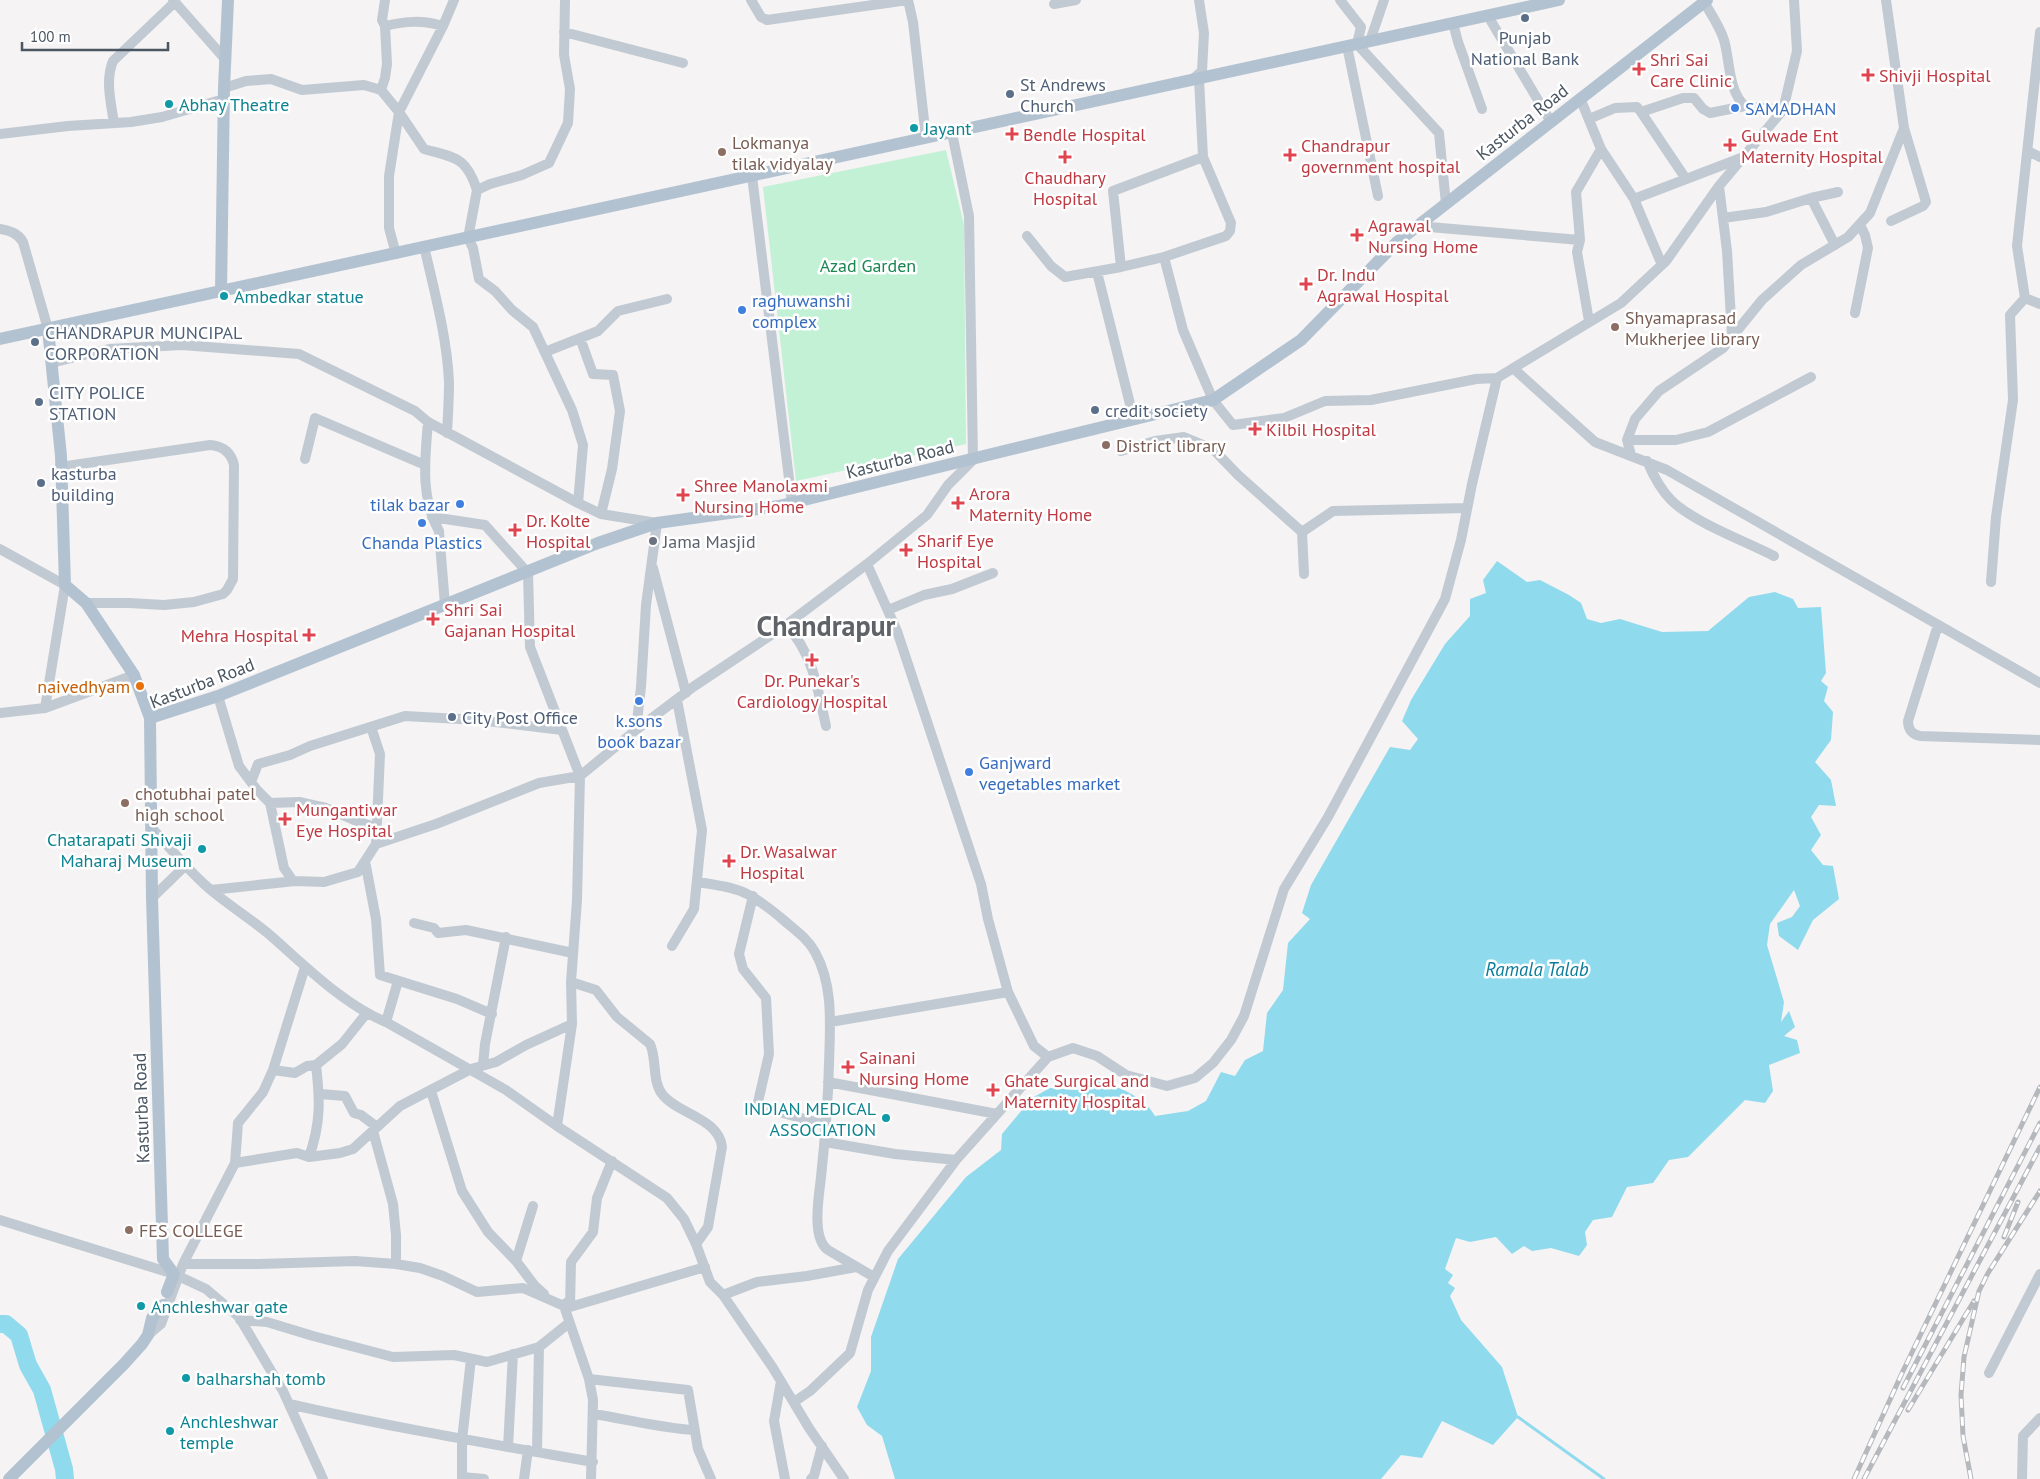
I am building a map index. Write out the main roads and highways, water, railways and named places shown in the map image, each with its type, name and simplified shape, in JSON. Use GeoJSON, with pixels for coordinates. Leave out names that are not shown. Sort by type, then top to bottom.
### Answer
{"type":"FeatureCollection","features":[{"type":"Feature","properties":{"kind":"main road"},"geometry":{"type":"LineString","coordinates":[[221,292],[224,93],[228,0]]}},
{"type":"Feature","properties":{"kind":"main road"},"geometry":{"type":"LineString","coordinates":[[0,339],[1558,0]]}},
{"type":"Feature","properties":{"kind":"main road","name":"Kasturba Road"},"geometry":{"type":"LineString","coordinates":[[167,1292],[178,1271],[163,1259],[152,898],[150,718],[218,696],[528,573],[598,543],[657,522],[792,503],[1213,400],[1301,340],[1397,242],[1706,1]]}},
{"type":"Feature","properties":{"kind":"main road"},"geometry":{"type":"LineString","coordinates":[[48,329],[61,456],[65,585],[86,603],[134,674],[150,718]]}},
{"type":"Feature","properties":{"kind":"main road"},"geometry":{"type":"LineString","coordinates":[[9,1479],[124,1364],[148,1335],[152,1318],[163,1306]]}},
{"type":"Feature","properties":{"kind":"water","name":"Ramala Talab"},"geometry":{"type":"Polygon","coordinates":[[[1497,561],[1527,582],[1540,580],[1569,595],[1581,603],[1587,619],[1601,623],[1620,619],[1662,632],[1708,631],[1749,597],[1775,592],[1793,599],[1798,608],[1821,607],[1826,673],[1821,681],[1828,687],[1824,701],[1833,712],[1831,740],[1815,762],[1831,780],[1836,806],[1819,805],[1811,817],[1821,835],[1811,850],[1823,865],[1833,866],[1839,899],[1813,920],[1798,950],[1779,936],[1777,923],[1792,917],[1800,906],[1794,890],[1770,924],[1767,945],[1784,1002],[1781,1022],[1789,1011],[1795,1027],[1784,1036],[1797,1040],[1800,1053],[1769,1065],[1773,1091],[1765,1103],[1745,1100],[1688,1157],[1669,1160],[1653,1183],[1627,1187],[1612,1217],[1593,1220],[1585,1232],[1587,1245],[1579,1256],[1551,1248],[1532,1251],[1524,1246],[1512,1254],[1496,1237],[1470,1242],[1456,1238],[1445,1269],[1453,1275],[1448,1283],[1455,1288],[1450,1296],[1461,1320],[1502,1367],[1518,1417],[1493,1445],[1442,1421],[1422,1458],[1401,1455],[1381,1479],[895,1479],[882,1436],[867,1425],[857,1407],[871,1371],[871,1337],[898,1259],[966,1177],[1001,1150],[1002,1134],[1032,1098],[1050,1088],[1077,1090],[1096,1080],[1137,1097],[1144,1102],[1155,1116],[1188,1111],[1206,1101],[1221,1072],[1235,1076],[1245,1060],[1263,1051],[1267,1013],[1283,990],[1288,943],[1310,919],[1302,913],[1311,885],[1390,747],[1410,750],[1418,739],[1402,721],[1411,700],[1445,644],[1470,616],[1470,599],[1486,593],[1483,580],[1497,561]]]}},
{"type":"Feature","properties":{"kind":"waterway"},"geometry":{"type":"LineString","coordinates":[[0,1324],[6,1324],[19,1335],[28,1365],[42,1390],[64,1469],[65,1479]]}},
{"type":"Feature","properties":{"kind":"waterway"},"geometry":{"type":"LineString","coordinates":[[1518,1417],[1604,1479]]}},
{"type":"Feature","properties":{"kind":"railway"},"geometry":{"type":"LineString","coordinates":[[1854,1479],[1903,1371],[2040,1087]]}},
{"type":"Feature","properties":{"kind":"railway"},"geometry":{"type":"LineString","coordinates":[[1903,1388],[2040,1123]]}},
{"type":"Feature","properties":{"kind":"railway"},"geometry":{"type":"LineString","coordinates":[[1864,1479],[2040,1147]]}},
{"type":"Feature","properties":{"kind":"railway"},"geometry":{"type":"LineString","coordinates":[[1971,1479],[1963,1436],[1961,1395],[1964,1357],[1979,1291],[1988,1273],[2040,1191]]}},
{"type":"Feature","properties":{"kind":"railway"},"geometry":{"type":"LineString","coordinates":[[2004,1237],[2018,1202]]}},
{"type":"Feature","properties":{"kind":"railway"},"geometry":{"type":"LineString","coordinates":[[1908,1410],[1974,1301]]}},
{"type":"Feature","properties":{"kind":"place","name":"Punjab National Bank"},"geometry":{"type":"Point","coordinates":[1525,18]}},
{"type":"Feature","properties":{"kind":"place","name":"Shri Sai Care Clinic"},"geometry":{"type":"Point","coordinates":[1639,69]}},
{"type":"Feature","properties":{"kind":"place","name":"Shivji Hospital"},"geometry":{"type":"Point","coordinates":[1868,75]}},
{"type":"Feature","properties":{"kind":"place","name":"St Andrews Church"},"geometry":{"type":"Point","coordinates":[1010,94]}},
{"type":"Feature","properties":{"kind":"place","name":"Abhay Theatre"},"geometry":{"type":"Point","coordinates":[169,104]}},
{"type":"Feature","properties":{"kind":"place","name":"SAMADHAN"},"geometry":{"type":"Point","coordinates":[1735,108]}},
{"type":"Feature","properties":{"kind":"place","name":"Jayant"},"geometry":{"type":"Point","coordinates":[914,128]}},
{"type":"Feature","properties":{"kind":"place","name":"Bendle Hospital"},"geometry":{"type":"Point","coordinates":[1012,134]}},
{"type":"Feature","properties":{"kind":"place","name":"Gulwade Ent Maternity Hospital"},"geometry":{"type":"Point","coordinates":[1730,145]}},
{"type":"Feature","properties":{"kind":"place","name":"Lokmanya tilak vidyalay"},"geometry":{"type":"Point","coordinates":[722,152]}},
{"type":"Feature","properties":{"kind":"place","name":"Chandrapur government hospital"},"geometry":{"type":"Point","coordinates":[1290,155]}},
{"type":"Feature","properties":{"kind":"place","name":"Chaudhary Hospital"},"geometry":{"type":"Point","coordinates":[1065,157]}},
{"type":"Feature","properties":{"kind":"place","name":"Agrawal Nursing Home"},"geometry":{"type":"Point","coordinates":[1357,235]}},
{"type":"Feature","properties":{"kind":"place","name":"Dr. Indu Agrawal Hospital"},"geometry":{"type":"Point","coordinates":[1306,284]}},
{"type":"Feature","properties":{"kind":"place","name":"Ambedkar statue"},"geometry":{"type":"Point","coordinates":[224,296]}},
{"type":"Feature","properties":{"kind":"place","name":"raghuwanshi complex"},"geometry":{"type":"Point","coordinates":[742,310]}},
{"type":"Feature","properties":{"kind":"place","name":"Shyamaprasad Mukherjee library"},"geometry":{"type":"Point","coordinates":[1615,327]}},
{"type":"Feature","properties":{"kind":"place","name":"CHANDRAPUR MUNCIPAL CORPORATION"},"geometry":{"type":"Point","coordinates":[35,342]}},
{"type":"Feature","properties":{"kind":"place","name":"CITY POLICE STATION"},"geometry":{"type":"Point","coordinates":[39,402]}},
{"type":"Feature","properties":{"kind":"place","name":"credit society"},"geometry":{"type":"Point","coordinates":[1095,410]}},
{"type":"Feature","properties":{"kind":"place","name":"Kilbil Hospital"},"geometry":{"type":"Point","coordinates":[1255,429]}},
{"type":"Feature","properties":{"kind":"place","name":"District library"},"geometry":{"type":"Point","coordinates":[1106,445]}},
{"type":"Feature","properties":{"kind":"place","name":"kasturba building"},"geometry":{"type":"Point","coordinates":[41,483]}},
{"type":"Feature","properties":{"kind":"place","name":"Shree Manolaxmi Nursing Home"},"geometry":{"type":"Point","coordinates":[683,495]}},
{"type":"Feature","properties":{"kind":"place","name":"Arora Maternity Home"},"geometry":{"type":"Point","coordinates":[958,503]}},
{"type":"Feature","properties":{"kind":"place","name":"tilak bazar"},"geometry":{"type":"Point","coordinates":[460,504]}},
{"type":"Feature","properties":{"kind":"place","name":"Chanda Plastics"},"geometry":{"type":"Point","coordinates":[422,523]}},
{"type":"Feature","properties":{"kind":"place","name":"Dr. Kolte Hospital"},"geometry":{"type":"Point","coordinates":[515,530]}},
{"type":"Feature","properties":{"kind":"place","name":"Jama Masjid"},"geometry":{"type":"Point","coordinates":[653,541]}},
{"type":"Feature","properties":{"kind":"place","name":"Sharif Eye Hospital"},"geometry":{"type":"Point","coordinates":[906,550]}},
{"type":"Feature","properties":{"kind":"place","name":"Shri Sai Gajanan Hospital"},"geometry":{"type":"Point","coordinates":[433,619]}},
{"type":"Feature","properties":{"kind":"place","name":"Mehra Hospital"},"geometry":{"type":"Point","coordinates":[309,635]}},
{"type":"Feature","properties":{"kind":"place","name":"Dr. Punekar's Cardiology Hospital"},"geometry":{"type":"Point","coordinates":[812,660]}},
{"type":"Feature","properties":{"kind":"place","name":"naivedhyam"},"geometry":{"type":"Point","coordinates":[140,686]}},
{"type":"Feature","properties":{"kind":"place","name":"k.sons book bazar"},"geometry":{"type":"Point","coordinates":[639,701]}},
{"type":"Feature","properties":{"kind":"place","name":"City Post Office"},"geometry":{"type":"Point","coordinates":[452,717]}},
{"type":"Feature","properties":{"kind":"place","name":"Ganjward vegetables market"},"geometry":{"type":"Point","coordinates":[969,772]}},
{"type":"Feature","properties":{"kind":"place","name":"chotubhai patel high school"},"geometry":{"type":"Point","coordinates":[125,803]}},
{"type":"Feature","properties":{"kind":"place","name":"Mungantiwar Eye Hospital"},"geometry":{"type":"Point","coordinates":[285,819]}},
{"type":"Feature","properties":{"kind":"place","name":"Chatarapati Shivaji Maharaj Museum"},"geometry":{"type":"Point","coordinates":[202,849]}},
{"type":"Feature","properties":{"kind":"place","name":"Dr. Wasalwar Hospital"},"geometry":{"type":"Point","coordinates":[729,861]}},
{"type":"Feature","properties":{"kind":"place","name":"Sainani Nursing Home"},"geometry":{"type":"Point","coordinates":[848,1067]}},
{"type":"Feature","properties":{"kind":"place","name":"Ghate Surgical and Maternity Hospital"},"geometry":{"type":"Point","coordinates":[993,1090]}},
{"type":"Feature","properties":{"kind":"place","name":"INDIAN MEDICAL ASSOCIATION"},"geometry":{"type":"Point","coordinates":[886,1118]}},
{"type":"Feature","properties":{"kind":"place","name":"FES COLLEGE"},"geometry":{"type":"Point","coordinates":[129,1230]}},
{"type":"Feature","properties":{"kind":"place","name":"Anchleshwar gate"},"geometry":{"type":"Point","coordinates":[141,1306]}},
{"type":"Feature","properties":{"kind":"place","name":"balharshah tomb"},"geometry":{"type":"Point","coordinates":[186,1378]}},
{"type":"Feature","properties":{"kind":"place","name":"Anchleshwar temple"},"geometry":{"type":"Point","coordinates":[170,1431]}},
{"type":"Feature","properties":{"kind":"district","name":"Chandrapur"},"geometry":{"type":"Point","coordinates":[826,625]}},
{"type":"Feature","properties":{"kind":"park label","name":"Azad Garden"},"geometry":{"type":"Point","coordinates":[868,265]}}]}
